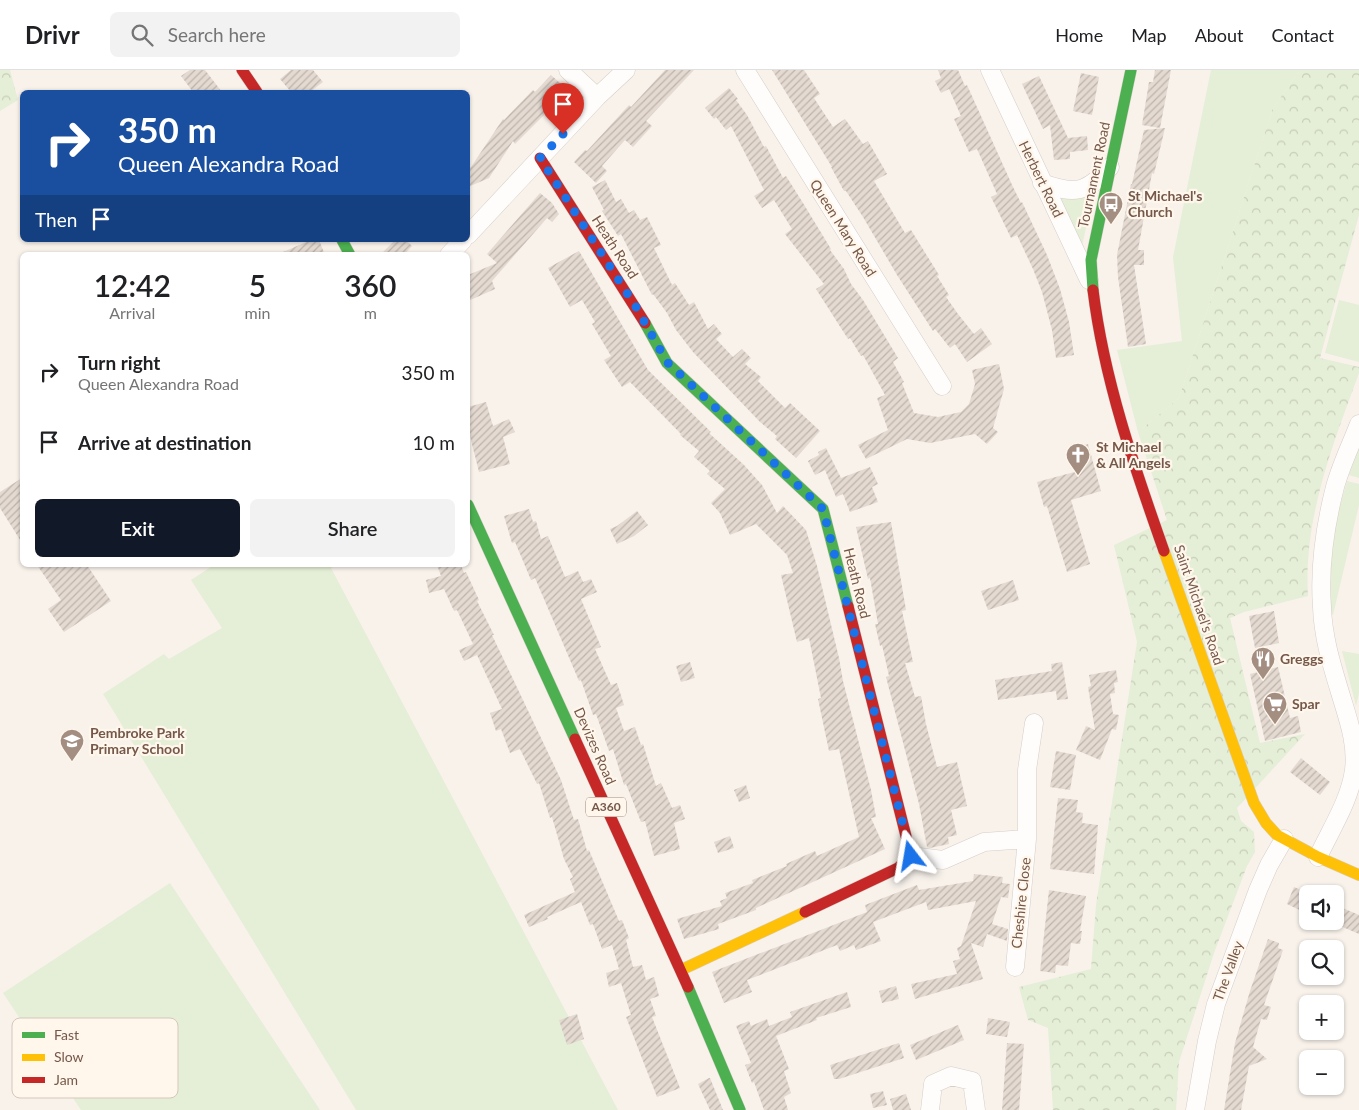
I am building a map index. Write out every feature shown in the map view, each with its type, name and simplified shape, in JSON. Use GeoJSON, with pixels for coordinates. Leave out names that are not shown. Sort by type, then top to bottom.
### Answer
{"type":"FeatureCollection","features":[{"type":"Feature","properties":{"kind":"street"},"geometry":{"type":"LineString","coordinates":[[242,70],[256,90]]}},
{"type":"Feature","properties":{"kind":"street"},"geometry":{"type":"LineString","coordinates":[[568,70],[597,97]]}},
{"type":"Feature","properties":{"kind":"street"},"geometry":{"type":"LineString","coordinates":[[470,233],[597,97],[626,70]]}},
{"type":"Feature","properties":{"kind":"street","name":"Queen Mary Road"},"geometry":{"type":"LineString","coordinates":[[745,70],[942,386]]}},
{"type":"Feature","properties":{"kind":"street","name":"Herbert Road"},"geometry":{"type":"LineString","coordinates":[[990,70],[1092,287]]}},
{"type":"Feature","properties":{"kind":"street","name":"Tournament Road"},"geometry":{"type":"LineString","coordinates":[[1092,287],[1091,260],[1131,70]]}},
{"type":"Feature","properties":{"kind":"street","name":"Heath Road"},"geometry":{"type":"LineString","coordinates":[[540,158],[636,307],[667,362],[823,509],[911,856]]}},
{"type":"Feature","properties":{"kind":"street"},"geometry":{"type":"LineString","coordinates":[[1042,183],[1059,189],[1084,189],[1096,182],[1110,167]]}},
{"type":"Feature","properties":{"kind":"street"},"geometry":{"type":"LineString","coordinates":[[452,252],[461,242]]}},
{"type":"Feature","properties":{"kind":"street","name":"Saint Michael's Road"},"geometry":{"type":"LineString","coordinates":[[1092,287],[1110,383],[1134,467],[1254,803],[1274,832],[1284,839],[1318,857],[1359,875]]}},
{"type":"Feature","properties":{"kind":"street"},"geometry":{"type":"LineString","coordinates":[[1318,857],[1346,800],[1354,769],[1351,730],[1323,626],[1322,563],[1335,486],[1359,424]]}},
{"type":"Feature","properties":{"kind":"street","name":"Devizes Road"},"geometry":{"type":"LineString","coordinates":[[470,509],[681,970],[740,1110]]}},
{"type":"Feature","properties":{"kind":"street","name":"Cheshire Close"},"geometry":{"type":"LineString","coordinates":[[1015,967],[1027,839],[1027,770],[1034,723]]}},
{"type":"Feature","properties":{"kind":"street","name":"Cheshire Close"},"geometry":{"type":"LineString","coordinates":[[911,856],[942,860],[984,842],[1027,839]]}},
{"type":"Feature","properties":{"kind":"street","name":"The Valley"},"geometry":{"type":"LineString","coordinates":[[1195,1110],[1207,1041],[1216,1004],[1258,890],[1269,865],[1284,839]]}},
{"type":"Feature","properties":{"kind":"street"},"geometry":{"type":"LineString","coordinates":[[681,970],[898,868],[911,856]]}},
{"type":"Feature","properties":{"kind":"street"},"geometry":{"type":"LineString","coordinates":[[930,1110],[933,1084],[951,1076],[972,1081],[976,1110]]}},
{"type":"Feature","properties":{"kind":"green space"},"geometry":{"type":"Polygon","coordinates":[[[0,70],[10,70],[18,100],[0,111],[0,70]]]}},
{"type":"Feature","properties":{"kind":"green space"},"geometry":{"type":"Polygon","coordinates":[[[1211,70],[1300,70],[1273,108],[1179,398],[1138,432],[1117,350],[1182,341],[1173,257],[1211,70]]]}},
{"type":"Feature","properties":{"kind":"green space"},"geometry":{"type":"Polygon","coordinates":[[[1300,70],[1359,70],[1359,215],[1320,358],[1359,367],[1359,373],[1330,454],[1315,510],[1310,539],[1308,596],[1244,612],[1230,618],[1260,743],[1305,734],[1237,808],[1241,821],[1254,832],[1255,852],[1247,866],[1214,953],[1179,1062],[1176,1110],[1053,1110],[1048,1028],[1028,1020],[1019,987],[1091,969],[1096,905],[1137,642],[1114,545],[1167,520],[1138,432],[1179,398],[1273,108],[1300,70]]]}},
{"type":"Feature","properties":{"kind":"green space"},"geometry":{"type":"Polygon","coordinates":[[[1093,195],[1082,246],[1059,199],[1060,196],[1093,195]]]}},
{"type":"Feature","properties":{"kind":"green space"},"geometry":{"type":"Polygon","coordinates":[[[1339,300],[1359,305],[1359,362],[1325,353],[1339,300]]]}},
{"type":"Feature","properties":{"kind":"green space"},"geometry":{"type":"Polygon","coordinates":[[[1359,447],[1359,478],[1349,475],[1359,447]]]}},
{"type":"Feature","properties":{"kind":"green space"},"geometry":{"type":"Polygon","coordinates":[[[1347,481],[1359,484],[1359,505],[1333,615],[1330,615],[1330,562],[1335,523],[1347,481]]]}},
{"type":"Feature","properties":{"kind":"green space"},"geometry":{"type":"Polygon","coordinates":[[[211,567],[333,567],[331,568],[618,1110],[356,1110],[103,694],[164,654],[169,659],[222,628],[191,580],[211,567]]]}},
{"type":"Feature","properties":{"kind":"green space"},"geometry":{"type":"Polygon","coordinates":[[[1342,651],[1359,654],[1359,693],[1356,706],[1342,651]]]}},
{"type":"Feature","properties":{"kind":"green space"},"geometry":{"type":"Polygon","coordinates":[[[170,883],[320,1110],[81,1110],[73,1098],[178,1098],[178,1018],[20,1018],[3,993],[170,883]]]}},
{"type":"Feature","properties":{"kind":"building"},"geometry":{"type":"Polygon","coordinates":[[[190,70],[205,70],[220,90],[192,90],[181,76],[190,70]]]}},
{"type":"Feature","properties":{"kind":"building"},"geometry":{"type":"Polygon","coordinates":[[[291,70],[313,70],[323,82],[313,90],[289,90],[280,79],[291,70]]]}},
{"type":"Feature","properties":{"kind":"building"},"geometry":{"type":"Polygon","coordinates":[[[665,70],[694,70],[646,121],[652,126],[633,147],[625,140],[602,166],[607,171],[596,183],[574,162],[585,150],[587,151],[629,105],[631,107],[665,70]]]}},
{"type":"Feature","properties":{"kind":"building"},"geometry":{"type":"Polygon","coordinates":[[[772,70],[804,70],[820,94],[814,98],[833,127],[845,119],[863,144],[868,141],[887,174],[874,181],[905,233],[911,230],[939,275],[937,276],[949,295],[946,297],[958,314],[974,334],[981,328],[992,344],[967,362],[955,344],[950,348],[935,329],[933,331],[863,217],[846,191],[844,191],[832,167],[772,70]]]}},
{"type":"Feature","properties":{"kind":"building"},"geometry":{"type":"Polygon","coordinates":[[[938,70],[958,70],[965,86],[967,85],[1013,187],[1047,255],[1060,289],[1069,322],[1074,355],[1056,358],[1052,330],[1042,292],[1033,269],[1017,235],[1011,238],[991,197],[997,194],[977,149],[969,152],[954,119],[961,116],[949,89],[941,93],[935,81],[941,78],[938,70]]]}},
{"type":"Feature","properties":{"kind":"building"},"geometry":{"type":"Polygon","coordinates":[[[1155,70],[1171,70],[1160,128],[1142,125],[1149,82],[1153,82],[1155,70]]]}},
{"type":"Feature","properties":{"kind":"building"},"geometry":{"type":"Polygon","coordinates":[[[1081,73],[1099,77],[1092,115],[1073,111],[1081,73]]]}},
{"type":"Feature","properties":{"kind":"building"},"geometry":{"type":"Polygon","coordinates":[[[551,75],[570,92],[559,105],[556,103],[515,144],[513,141],[489,178],[470,186],[470,168],[503,119],[533,90],[535,92],[551,75]]]}},
{"type":"Feature","properties":{"kind":"building"},"geometry":{"type":"Polygon","coordinates":[[[1039,76],[1068,138],[1087,136],[1088,150],[1070,152],[1070,159],[1054,160],[1050,125],[1043,129],[1022,84],[1039,76]]]}},
{"type":"Feature","properties":{"kind":"building"},"geometry":{"type":"Polygon","coordinates":[[[729,88],[738,99],[736,100],[747,115],[764,147],[766,146],[783,178],[786,176],[898,358],[893,362],[904,382],[902,383],[914,413],[938,417],[961,412],[969,404],[975,384],[972,370],[999,364],[1004,389],[993,428],[998,432],[987,444],[975,434],[930,443],[907,439],[866,459],[858,445],[888,430],[877,398],[885,395],[863,355],[861,356],[850,338],[848,339],[816,289],[824,284],[785,234],[792,229],[774,200],[762,208],[754,196],[764,190],[731,126],[726,130],[716,117],[714,119],[705,108],[729,88]]]}},
{"type":"Feature","properties":{"kind":"building"},"geometry":{"type":"Polygon","coordinates":[[[1165,128],[1154,174],[1152,173],[1138,250],[1144,250],[1144,265],[1134,265],[1146,344],[1128,347],[1118,277],[1117,255],[1144,130],[1165,128]]]}},
{"type":"Feature","properties":{"kind":"building"},"geometry":{"type":"Polygon","coordinates":[[[605,180],[616,202],[621,199],[629,213],[634,210],[640,220],[647,217],[661,245],[654,248],[672,285],[675,283],[689,305],[694,302],[708,329],[714,324],[722,334],[716,339],[733,357],[742,349],[751,358],[745,364],[761,377],[758,381],[785,408],[790,403],[820,431],[796,458],[775,439],[777,436],[760,422],[693,352],[676,330],[667,313],[652,295],[621,234],[618,236],[602,211],[604,210],[592,187],[605,180]]]}},
{"type":"Feature","properties":{"kind":"building"},"geometry":{"type":"Polygon","coordinates":[[[540,193],[552,203],[559,214],[552,222],[547,218],[492,281],[495,289],[470,300],[470,274],[497,263],[487,254],[540,193]]]}},
{"type":"Feature","properties":{"kind":"building"},"geometry":{"type":"Polygon","coordinates":[[[306,242],[320,242],[324,252],[283,252],[306,242]]]}},
{"type":"Feature","properties":{"kind":"building"},"geometry":{"type":"Polygon","coordinates":[[[393,242],[408,242],[412,246],[407,252],[383,252],[393,242]]]}},
{"type":"Feature","properties":{"kind":"building"},"geometry":{"type":"Polygon","coordinates":[[[579,251],[648,370],[711,432],[709,433],[744,465],[762,485],[777,513],[783,506],[806,530],[817,566],[843,681],[871,790],[876,817],[871,818],[885,849],[756,908],[756,910],[718,924],[719,929],[684,939],[677,919],[722,906],[720,901],[727,898],[725,893],[753,883],[752,880],[787,866],[786,864],[815,851],[817,856],[859,837],[839,749],[829,751],[818,699],[821,698],[809,638],[797,642],[781,575],[793,573],[787,555],[756,524],[730,535],[720,513],[711,503],[725,489],[707,474],[710,471],[694,457],[699,451],[680,435],[630,382],[622,387],[604,360],[611,356],[592,324],[595,322],[582,300],[570,307],[548,268],[579,251]]]}},
{"type":"Feature","properties":{"kind":"building"},"geometry":{"type":"Polygon","coordinates":[[[486,402],[493,426],[509,419],[515,432],[503,437],[510,464],[479,472],[470,436],[470,406],[486,402]]]}},
{"type":"Feature","properties":{"kind":"building"},"geometry":{"type":"Polygon","coordinates":[[[1088,444],[1101,491],[1071,500],[1090,564],[1067,572],[1047,506],[1044,507],[1037,482],[1082,470],[1076,447],[1088,444]]]}},
{"type":"Feature","properties":{"kind":"building"},"geometry":{"type":"Polygon","coordinates":[[[826,448],[841,478],[870,467],[878,484],[872,487],[878,502],[850,512],[843,494],[836,497],[825,470],[815,475],[808,461],[819,455],[818,452],[826,448]]]}},
{"type":"Feature","properties":{"kind":"building"},"geometry":{"type":"Polygon","coordinates":[[[20,479],[20,540],[0,508],[0,492],[20,479]]]}},
{"type":"Feature","properties":{"kind":"building"},"geometry":{"type":"Polygon","coordinates":[[[529,509],[533,522],[536,521],[541,539],[548,536],[565,577],[578,571],[583,582],[591,579],[597,592],[581,599],[601,647],[595,649],[611,685],[617,683],[624,705],[616,708],[624,731],[635,727],[641,745],[643,744],[656,786],[661,783],[672,808],[680,805],[685,819],[674,823],[680,849],[654,856],[645,821],[641,822],[626,784],[624,785],[613,749],[609,751],[596,714],[593,715],[581,680],[579,681],[535,578],[531,580],[515,542],[512,543],[504,516],[529,509]]]}},
{"type":"Feature","properties":{"kind":"building"},"geometry":{"type":"Polygon","coordinates":[[[637,511],[648,525],[634,536],[617,544],[610,529],[637,511]]]}},
{"type":"Feature","properties":{"kind":"building"},"geometry":{"type":"Polygon","coordinates":[[[891,522],[906,610],[902,611],[913,662],[905,663],[915,697],[921,696],[937,767],[957,762],[967,806],[951,810],[957,835],[948,837],[949,844],[930,848],[927,847],[919,804],[886,677],[889,676],[875,624],[878,624],[870,578],[868,579],[856,527],[891,522]]]}},
{"type":"Feature","properties":{"kind":"building"},"geometry":{"type":"Polygon","coordinates":[[[38,567],[88,567],[111,601],[64,632],[48,609],[61,600],[38,567]]]}},
{"type":"Feature","properties":{"kind":"building"},"geometry":{"type":"Polygon","coordinates":[[[438,567],[462,567],[464,573],[466,572],[479,600],[477,601],[494,635],[492,635],[561,780],[574,820],[578,819],[587,851],[589,850],[619,921],[622,920],[629,938],[626,940],[633,967],[642,965],[646,980],[654,977],[659,996],[650,999],[656,1016],[652,1017],[680,1088],[657,1097],[626,1017],[631,1015],[621,983],[609,987],[606,973],[619,969],[612,945],[602,949],[593,924],[590,925],[581,902],[529,927],[524,915],[575,892],[570,879],[573,877],[564,859],[552,817],[550,818],[539,783],[537,784],[520,749],[510,753],[501,729],[496,731],[490,713],[502,709],[477,655],[464,661],[459,650],[473,644],[457,610],[454,611],[444,589],[429,593],[426,580],[441,576],[438,567]]]}},
{"type":"Feature","properties":{"kind":"building"},"geometry":{"type":"Polygon","coordinates":[[[1013,580],[1019,600],[988,610],[981,591],[1013,580]]]}},
{"type":"Feature","properties":{"kind":"building"},"geometry":{"type":"Polygon","coordinates":[[[1274,611],[1279,643],[1255,648],[1249,616],[1274,611]]]}},
{"type":"Feature","properties":{"kind":"building"},"geometry":{"type":"Polygon","coordinates":[[[690,662],[695,678],[681,682],[676,666],[690,662]]]}},
{"type":"Feature","properties":{"kind":"building"},"geometry":{"type":"Polygon","coordinates":[[[1062,662],[1068,699],[1057,700],[1056,691],[998,700],[995,680],[1052,671],[1051,664],[1062,662]]]}},
{"type":"Feature","properties":{"kind":"building"},"geometry":{"type":"Polygon","coordinates":[[[1278,667],[1290,718],[1298,716],[1301,732],[1265,741],[1250,674],[1278,667]]]}},
{"type":"Feature","properties":{"kind":"building"},"geometry":{"type":"Polygon","coordinates":[[[1116,670],[1118,682],[1114,683],[1115,693],[1110,694],[1113,714],[1119,715],[1116,730],[1112,729],[1100,760],[1076,750],[1086,726],[1095,730],[1088,687],[1091,686],[1089,675],[1116,670]]]}},
{"type":"Feature","properties":{"kind":"building"},"geometry":{"type":"Polygon","coordinates":[[[1056,751],[1076,755],[1070,790],[1050,787],[1056,751]]]}},
{"type":"Feature","properties":{"kind":"building"},"geometry":{"type":"Polygon","coordinates":[[[1301,758],[1330,782],[1320,795],[1290,772],[1301,758]]]}},
{"type":"Feature","properties":{"kind":"building"},"geometry":{"type":"Polygon","coordinates":[[[746,785],[750,798],[739,802],[734,790],[746,785]]]}},
{"type":"Feature","properties":{"kind":"building"},"geometry":{"type":"Polygon","coordinates":[[[1058,798],[1078,800],[1076,812],[1083,813],[1082,823],[1098,825],[1094,874],[1050,869],[1058,798]]]}},
{"type":"Feature","properties":{"kind":"building"},"geometry":{"type":"Polygon","coordinates":[[[730,836],[734,848],[718,853],[714,842],[730,836]]]}},
{"type":"Feature","properties":{"kind":"building"},"geometry":{"type":"Polygon","coordinates":[[[974,874],[1003,877],[1002,883],[1010,884],[1008,898],[1001,897],[992,924],[1008,929],[1007,941],[987,934],[983,947],[971,943],[983,979],[915,999],[911,984],[957,974],[953,961],[960,959],[957,948],[961,946],[976,901],[928,910],[926,902],[873,922],[881,941],[856,950],[854,945],[840,951],[837,945],[747,980],[752,992],[724,1003],[712,972],[867,912],[865,905],[917,885],[919,890],[973,881],[974,874]]]}},
{"type":"Feature","properties":{"kind":"building"},"geometry":{"type":"Polygon","coordinates":[[[1294,887],[1299,889],[1299,910],[1287,904],[1294,887]]]}},
{"type":"Feature","properties":{"kind":"building"},"geometry":{"type":"Polygon","coordinates":[[[1049,890],[1086,896],[1080,931],[1082,931],[1080,944],[1071,943],[1068,966],[1056,965],[1055,973],[1040,971],[1049,890]]]}},
{"type":"Feature","properties":{"kind":"building"},"geometry":{"type":"Polygon","coordinates":[[[1344,909],[1359,915],[1359,934],[1344,928],[1344,909]]]}},
{"type":"Feature","properties":{"kind":"building"},"geometry":{"type":"Polygon","coordinates":[[[1268,939],[1279,943],[1278,948],[1283,950],[1264,1005],[1271,1007],[1267,1020],[1261,1019],[1253,1047],[1267,1059],[1249,1066],[1241,1110],[1224,1110],[1235,1043],[1268,939]]]}},
{"type":"Feature","properties":{"kind":"building"},"geometry":{"type":"Polygon","coordinates":[[[896,986],[899,999],[882,1003],[879,991],[896,986]]]}},
{"type":"Feature","properties":{"kind":"building"},"geometry":{"type":"Polygon","coordinates":[[[847,992],[851,1007],[816,1018],[817,1020],[776,1036],[789,1069],[784,1071],[791,1093],[784,1097],[788,1110],[764,1110],[754,1082],[752,1083],[745,1065],[751,1063],[736,1026],[749,1021],[751,1026],[767,1019],[769,1026],[792,1017],[790,1012],[847,992]]]}},
{"type":"Feature","properties":{"kind":"building"},"geometry":{"type":"Polygon","coordinates":[[[577,1014],[584,1039],[567,1045],[559,1020],[577,1014]]]}},
{"type":"Feature","properties":{"kind":"building"},"geometry":{"type":"Polygon","coordinates":[[[988,1018],[1010,1022],[1007,1037],[986,1034],[988,1018]]]}},
{"type":"Feature","properties":{"kind":"building"},"geometry":{"type":"Polygon","coordinates":[[[958,1025],[964,1040],[916,1060],[910,1045],[958,1025]]]}},
{"type":"Feature","properties":{"kind":"building"},"geometry":{"type":"Polygon","coordinates":[[[899,1043],[904,1058],[834,1079],[830,1065],[899,1043]]]}},
{"type":"Feature","properties":{"kind":"building"},"geometry":{"type":"Polygon","coordinates":[[[1007,1043],[1024,1044],[1019,1110],[1002,1110],[1007,1043]]]}},
{"type":"Feature","properties":{"kind":"building"},"geometry":{"type":"Polygon","coordinates":[[[709,1078],[723,1110],[710,1110],[698,1084],[709,1078]]]}},
{"type":"Feature","properties":{"kind":"building"},"geometry":{"type":"Polygon","coordinates":[[[883,1091],[887,1105],[873,1108],[870,1094],[883,1091]]]}},
{"type":"Feature","properties":{"kind":"building"},"geometry":{"type":"Polygon","coordinates":[[[906,1094],[911,1110],[893,1110],[890,1099],[906,1094]]]}},
{"type":"Feature","properties":{"kind":"traffic: fast"},"geometry":{"type":"LineString","coordinates":[[1093,290],[1091,260],[1131,70]]}},
{"type":"Feature","properties":{"kind":"traffic: fast"},"geometry":{"type":"LineString","coordinates":[[343,242],[348,252]]}},
{"type":"Feature","properties":{"kind":"traffic: fast"},"geometry":{"type":"LineString","coordinates":[[645,323],[667,363],[823,509],[848,606]]}},
{"type":"Feature","properties":{"kind":"traffic: fast"},"geometry":{"type":"LineString","coordinates":[[470,509],[575,739]]}},
{"type":"Feature","properties":{"kind":"traffic: fast"},"geometry":{"type":"LineString","coordinates":[[688,987],[740,1110]]}},
{"type":"Feature","properties":{"kind":"traffic: slow"},"geometry":{"type":"LineString","coordinates":[[1164,551],[1254,803],[1266,823],[1277,835],[1318,857],[1359,875]]}},
{"type":"Feature","properties":{"kind":"traffic: slow"},"geometry":{"type":"LineString","coordinates":[[681,970],[805,912]]}},
{"type":"Feature","properties":{"kind":"traffic: jam"},"geometry":{"type":"LineString","coordinates":[[242,70],[256,90]]}},
{"type":"Feature","properties":{"kind":"traffic: jam"},"geometry":{"type":"LineString","coordinates":[[540,158],[645,323]]}},
{"type":"Feature","properties":{"kind":"traffic: jam"},"geometry":{"type":"LineString","coordinates":[[1093,290],[1112,390],[1131,455],[1164,551]]}},
{"type":"Feature","properties":{"kind":"traffic: jam"},"geometry":{"type":"LineString","coordinates":[[805,912],[898,868],[911,856],[848,606]]}},
{"type":"Feature","properties":{"kind":"traffic: jam"},"geometry":{"type":"LineString","coordinates":[[575,739],[688,987]]}},
{"type":"Feature","properties":{"kind":"place","name":"St Michael's Church"},"geometry":{"type":"Point","coordinates":[1111,225]}},
{"type":"Feature","properties":{"kind":"place","name":"St Michael & All Angels"},"geometry":{"type":"Point","coordinates":[1078,476]}},
{"type":"Feature","properties":{"kind":"place","name":"Greggs"},"geometry":{"type":"Point","coordinates":[1263,680]}},
{"type":"Feature","properties":{"kind":"place","name":"Spar"},"geometry":{"type":"Point","coordinates":[1275,725]}},
{"type":"Feature","properties":{"kind":"place","name":"Pembroke Park Primary School"},"geometry":{"type":"Point","coordinates":[72,762]}},
{"type":"Feature","properties":{"kind":"route"},"geometry":{"type":"LineString","coordinates":[[563,134],[540,158],[636,307],[667,362],[823,509],[911,856]]}}]}
